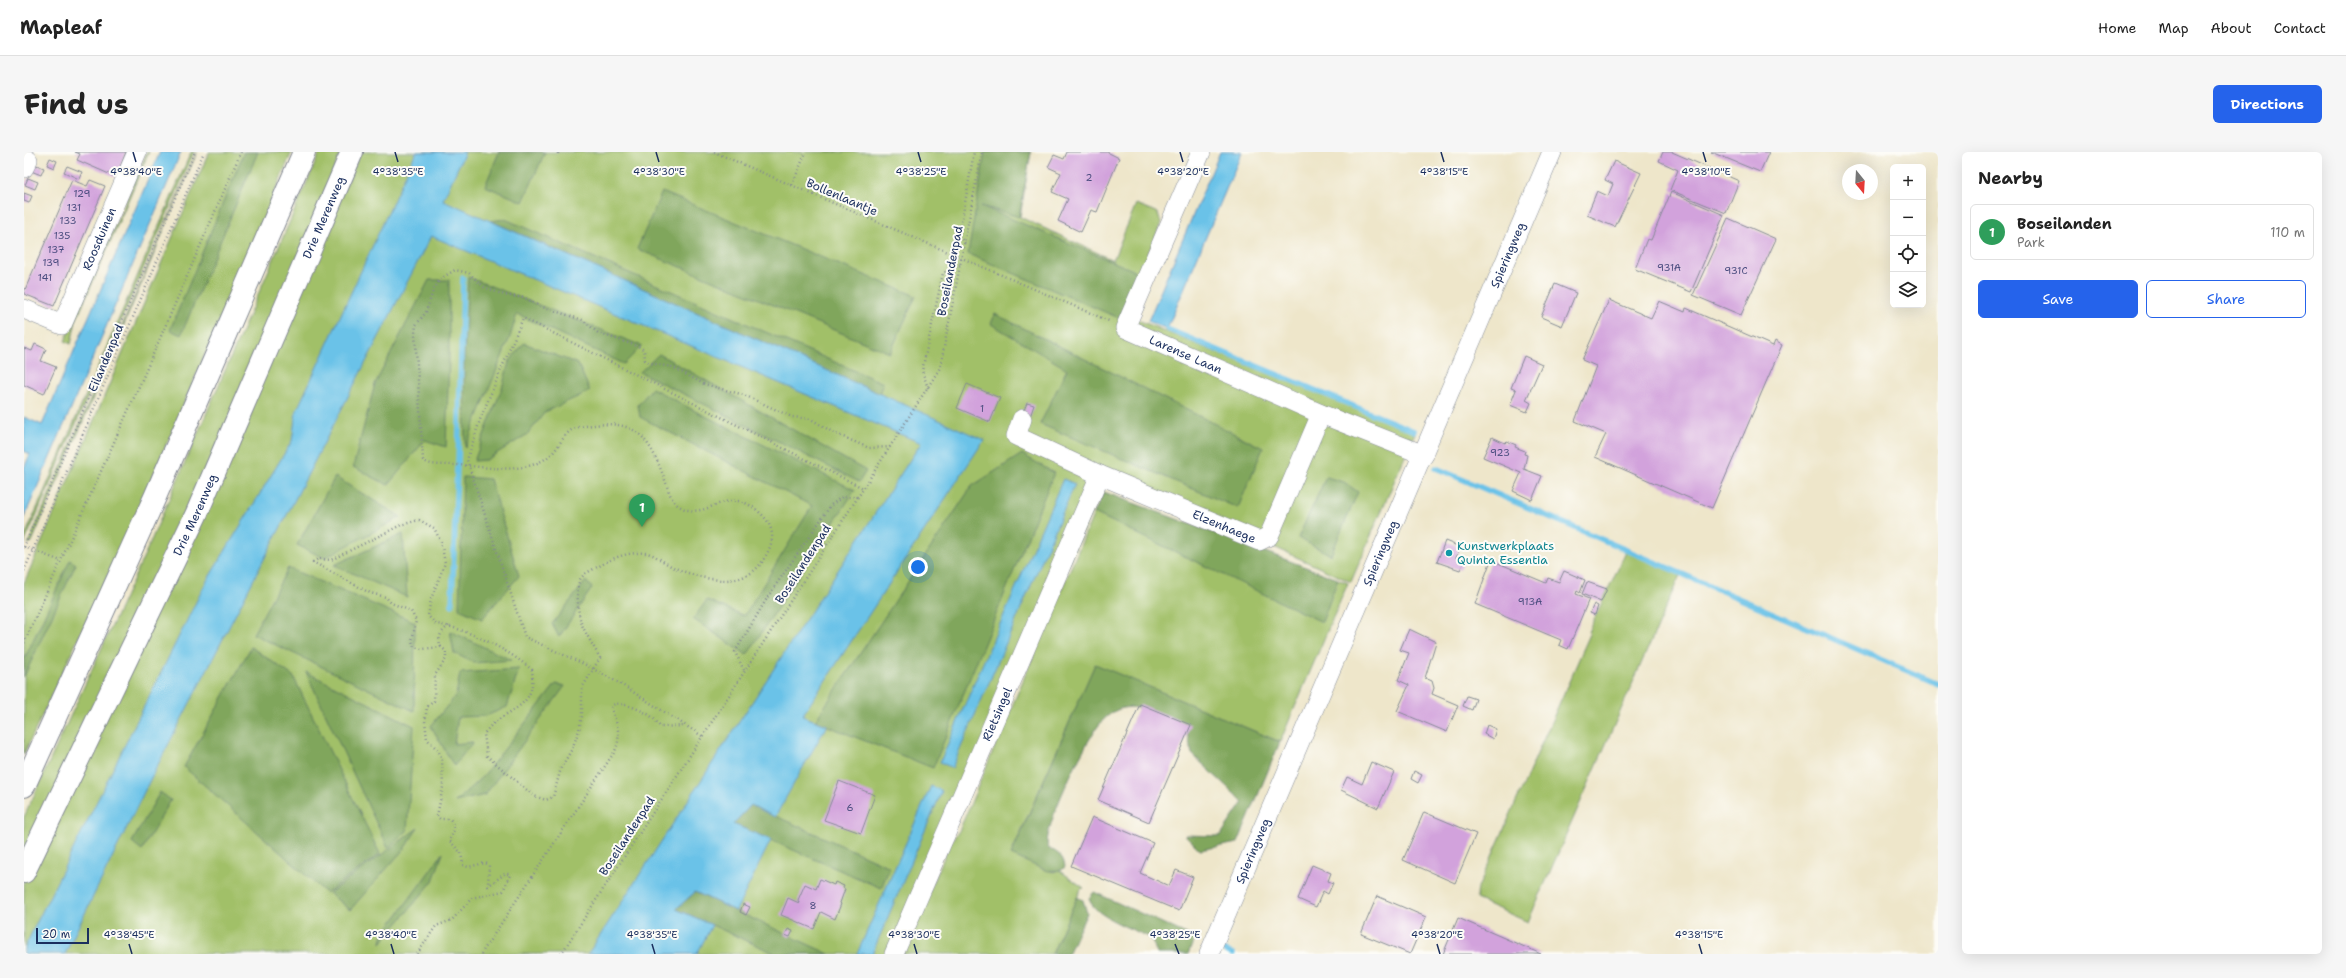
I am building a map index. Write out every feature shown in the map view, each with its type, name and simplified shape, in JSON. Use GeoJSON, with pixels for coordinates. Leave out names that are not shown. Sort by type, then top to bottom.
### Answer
{"type":"FeatureCollection","features":[{"type":"Feature","properties":{"kind":"highway"},"geometry":{"type":"LineString","coordinates":[[24,786],[155,497],[304,152]]}},
{"type":"Feature","properties":{"kind":"highway","name":"Drie Merenweg"},"geometry":{"type":"LineString","coordinates":[[24,872],[196,515],[352,152]]}},
{"type":"Feature","properties":{"kind":"street","name":"Roosduinen"},"geometry":{"type":"LineString","coordinates":[[24,309],[62,325],[137,152]]}},
{"type":"Feature","properties":{"kind":"street"},"geometry":{"type":"LineString","coordinates":[[1126,328],[1201,152]]}},
{"type":"Feature","properties":{"kind":"street","name":"Spieringweg"},"geometry":{"type":"LineString","coordinates":[[1209,954],[1424,455],[1552,152]]}},
{"type":"Feature","properties":{"kind":"street","name":"Larense Laan"},"geometry":{"type":"LineString","coordinates":[[1126,328],[1321,414],[1424,455]]}},
{"type":"Feature","properties":{"kind":"street","name":"Elzenhaege"},"geometry":{"type":"LineString","coordinates":[[1022,419],[1016,436],[1100,475],[1259,541],[1269,536],[1321,414]]}},
{"type":"Feature","properties":{"kind":"street","name":"Rietsingel"},"geometry":{"type":"LineString","coordinates":[[894,954],[1100,475]]}},
{"type":"Feature","properties":{"kind":"path"},"geometry":{"type":"LineString","coordinates":[[61,561],[24,547],[195,152]]}},
{"type":"Feature","properties":{"kind":"path","name":"Eilandenpad"},"geometry":{"type":"LineString","coordinates":[[24,572],[204,152]]}},
{"type":"Feature","properties":{"kind":"path"},"geometry":{"type":"LineString","coordinates":[[24,643],[141,382],[241,152]]}},
{"type":"Feature","properties":{"kind":"path","name":"Bollenlaantje"},"geometry":{"type":"LineString","coordinates":[[714,152],[1126,328]]}},
{"type":"Feature","properties":{"kind":"path"},"geometry":{"type":"LineString","coordinates":[[792,185],[806,152]]}},
{"type":"Feature","properties":{"kind":"path"},"geometry":{"type":"LineString","coordinates":[[965,244],[959,236],[974,152]]}},
{"type":"Feature","properties":{"kind":"path","name":"Boseilandenpad"},"geometry":{"type":"LineString","coordinates":[[561,954],[858,497],[940,368],[982,152]]}},
{"type":"Feature","properties":{"kind":"path"},"geometry":{"type":"LineString","coordinates":[[928,388],[922,371],[943,273],[961,265]]}},
{"type":"Feature","properties":{"kind":"path"},"geometry":{"type":"LineString","coordinates":[[441,647],[422,649],[414,647],[412,641],[416,621],[410,611],[391,603],[386,597],[370,593],[313,562],[318,559],[330,560],[401,525],[419,520],[434,528],[441,542],[445,563],[430,599],[428,616],[436,624],[450,626],[516,656],[532,670],[533,683],[528,699],[489,727],[484,734],[487,756],[512,778],[542,799],[552,799],[561,768],[572,749],[579,730],[582,716],[582,688],[600,658],[580,623],[577,585],[580,578],[609,560],[638,553],[649,554],[673,567],[697,575],[735,580],[757,569],[769,550],[772,534],[767,520],[752,506],[735,499],[693,512],[678,505],[670,494],[654,450],[635,430],[619,424],[577,427],[563,438],[556,450],[548,457],[533,464],[490,468],[433,464],[423,460],[415,333],[416,325],[426,312],[433,291],[440,279],[455,270],[469,273],[484,287],[504,295],[525,298],[542,307],[583,320],[598,333],[617,338],[640,347],[644,350],[645,360],[650,363],[672,367],[704,384],[744,395],[792,417],[811,418],[834,433],[869,448],[890,447]]}},
{"type":"Feature","properties":{"kind":"path"},"geometry":{"type":"LineString","coordinates":[[702,736],[619,683],[586,665],[525,637],[468,466],[468,454],[481,417],[522,318],[863,488]]}},
{"type":"Feature","properties":{"kind":"path"},"geometry":{"type":"LineString","coordinates":[[744,671],[735,652],[769,595],[831,505],[842,497],[858,497]]}},
{"type":"Feature","properties":{"kind":"path"},"geometry":{"type":"LineString","coordinates":[[417,954],[436,926],[452,920],[472,898],[503,891],[510,875],[508,872],[506,873],[488,886],[489,865],[485,863],[468,867],[463,865],[461,853],[450,844],[449,840],[454,830],[453,823],[450,819],[440,819],[437,816],[443,787],[442,759],[438,750],[427,739],[425,721],[427,708],[434,701],[436,694],[434,685],[435,675],[446,660],[446,651],[441,647],[439,642],[440,636],[443,630],[450,626]]}},
{"type":"Feature","properties":{"kind":"path"},"geometry":{"type":"LineString","coordinates":[[481,954],[615,751],[620,741],[611,708],[613,704],[621,703],[636,708],[654,718],[660,727],[686,726]]}},
{"type":"Feature","properties":{"kind":"green space"},"geometry":{"type":"Polygon","coordinates":[[[147,152],[149,152],[76,321],[71,344],[65,341],[147,152]]]}},
{"type":"Feature","properties":{"kind":"green space"},"geometry":{"type":"Polygon","coordinates":[[[191,152],[194,152],[24,544],[24,538],[191,152]]]}},
{"type":"Feature","properties":{"kind":"green space"},"geometry":{"type":"Polygon","coordinates":[[[197,152],[32,542],[28,544],[197,152]]]}},
{"type":"Feature","properties":{"kind":"green space"},"geometry":{"type":"Polygon","coordinates":[[[209,152],[292,152],[133,522],[24,754],[24,583],[209,152]]]}},
{"type":"Feature","properties":{"kind":"green space"},"geometry":{"type":"Polygon","coordinates":[[[244,152],[258,152],[181,335],[170,330],[244,152]]]}},
{"type":"Feature","properties":{"kind":"green space"},"geometry":{"type":"Polygon","coordinates":[[[320,152],[341,152],[244,387],[24,858],[24,817],[150,543],[320,152]]]}},
{"type":"Feature","properties":{"kind":"green space"},"geometry":{"type":"Polygon","coordinates":[[[361,152],[1031,152],[1020,217],[1113,260],[1136,204],[1158,213],[1161,223],[1123,314],[1415,433],[1351,582],[1109,472],[894,954],[24,954],[24,878],[361,152]]]}},
{"type":"Feature","properties":{"kind":"green space"},"geometry":{"type":"Polygon","coordinates":[[[499,152],[545,152],[523,202],[485,186],[499,152]]]}},
{"type":"Feature","properties":{"kind":"green space"},"geometry":{"type":"Polygon","coordinates":[[[985,152],[1031,152],[1019,217],[981,206],[1140,273],[1119,318],[968,254],[985,152]]]}},
{"type":"Feature","properties":{"kind":"green space"},"geometry":{"type":"Polygon","coordinates":[[[662,192],[916,296],[890,353],[637,249],[662,192]]]}},
{"type":"Feature","properties":{"kind":"green space"},"geometry":{"type":"Polygon","coordinates":[[[505,219],[883,383],[879,394],[490,221],[505,219]]]}},
{"type":"Feature","properties":{"kind":"green space"},"geometry":{"type":"Polygon","coordinates":[[[468,277],[642,346],[624,364],[517,314],[510,337],[465,448],[464,355],[468,277]]]}},
{"type":"Feature","properties":{"kind":"green space"},"geometry":{"type":"Polygon","coordinates":[[[429,280],[449,280],[449,358],[446,447],[425,440],[388,485],[353,467],[375,384],[429,280]]]}},
{"type":"Feature","properties":{"kind":"green space"},"geometry":{"type":"Polygon","coordinates":[[[995,314],[1263,448],[1238,508],[1040,424],[1067,369],[991,324],[995,314]]]}},
{"type":"Feature","properties":{"kind":"green space"},"geometry":{"type":"Polygon","coordinates":[[[524,343],[578,364],[590,391],[545,412],[528,434],[486,460],[474,461],[502,388],[509,362],[524,343]]]}},
{"type":"Feature","properties":{"kind":"green space"},"geometry":{"type":"Polygon","coordinates":[[[659,354],[866,471],[859,482],[640,372],[659,354]]]}},
{"type":"Feature","properties":{"kind":"green space"},"geometry":{"type":"Polygon","coordinates":[[[652,388],[699,413],[855,490],[747,655],[693,619],[707,600],[744,616],[812,506],[640,417],[638,405],[652,388]]]}},
{"type":"Feature","properties":{"kind":"green space"},"geometry":{"type":"Polygon","coordinates":[[[1022,454],[1054,473],[933,768],[815,721],[972,486],[1022,454]]]}},
{"type":"Feature","properties":{"kind":"green space"},"geometry":{"type":"Polygon","coordinates":[[[335,477],[401,517],[324,558],[297,545],[335,477]]]}},
{"type":"Feature","properties":{"kind":"green space"},"geometry":{"type":"Polygon","coordinates":[[[463,477],[490,479],[519,576],[482,619],[459,609],[463,477]]]}},
{"type":"Feature","properties":{"kind":"green space"},"geometry":{"type":"Polygon","coordinates":[[[1326,477],[1344,482],[1358,492],[1331,555],[1298,538],[1326,477]]]}},
{"type":"Feature","properties":{"kind":"green space"},"geometry":{"type":"Polygon","coordinates":[[[1103,492],[1348,583],[1280,742],[1095,665],[1011,854],[1053,872],[1059,870],[1084,888],[1081,889],[1052,954],[903,954],[951,841],[959,831],[1103,492]]]}},
{"type":"Feature","properties":{"kind":"green space"},"geometry":{"type":"Polygon","coordinates":[[[1104,492],[1338,579],[1322,622],[1094,513],[1104,492]]]}},
{"type":"Feature","properties":{"kind":"green space"},"geometry":{"type":"Polygon","coordinates":[[[403,534],[407,597],[334,565],[403,534]]]}},
{"type":"Feature","properties":{"kind":"green space"},"geometry":{"type":"Polygon","coordinates":[[[1626,551],[1680,575],[1528,922],[1476,899],[1478,888],[1590,634],[1588,632],[1626,551]]]}},
{"type":"Feature","properties":{"kind":"green space"},"geometry":{"type":"Polygon","coordinates":[[[70,560],[76,564],[24,677],[24,660],[70,560]]]}},
{"type":"Feature","properties":{"kind":"green space"},"geometry":{"type":"Polygon","coordinates":[[[288,568],[415,622],[414,711],[253,634],[288,568]]]}},
{"type":"Feature","properties":{"kind":"green space"},"geometry":{"type":"Polygon","coordinates":[[[586,581],[592,588],[559,637],[552,624],[586,581]]]}},
{"type":"Feature","properties":{"kind":"green space"},"geometry":{"type":"Polygon","coordinates":[[[450,631],[511,660],[474,663],[454,653],[450,631]]]}},
{"type":"Feature","properties":{"kind":"green space"},"geometry":{"type":"Polygon","coordinates":[[[251,647],[293,676],[380,854],[326,893],[184,767],[251,647]]]}},
{"type":"Feature","properties":{"kind":"green space"},"geometry":{"type":"Polygon","coordinates":[[[1095,664],[1280,742],[1238,843],[1200,850],[1185,835],[1220,836],[1243,802],[1192,754],[1185,725],[1155,712],[1131,707],[1113,712],[1099,725],[1084,749],[1057,806],[1048,838],[1048,848],[1060,855],[1065,867],[1062,870],[1047,871],[1011,855],[1095,664]]]}},
{"type":"Feature","properties":{"kind":"green space"},"geometry":{"type":"Polygon","coordinates":[[[519,669],[507,707],[486,716],[458,717],[454,744],[473,742],[454,766],[431,726],[456,695],[460,673],[519,669]]]}},
{"type":"Feature","properties":{"kind":"green space"},"geometry":{"type":"Polygon","coordinates":[[[306,672],[414,726],[407,831],[388,848],[306,672]]]}},
{"type":"Feature","properties":{"kind":"green space"},"geometry":{"type":"Polygon","coordinates":[[[556,684],[565,686],[485,795],[455,802],[484,775],[556,684]]]}},
{"type":"Feature","properties":{"kind":"green space"},"geometry":{"type":"Polygon","coordinates":[[[160,792],[171,800],[142,850],[132,842],[160,792]]]}},
{"type":"Feature","properties":{"kind":"green space"},"geometry":{"type":"Polygon","coordinates":[[[751,805],[890,867],[881,888],[733,824],[751,805]]]}},
{"type":"Feature","properties":{"kind":"green space"},"geometry":{"type":"Polygon","coordinates":[[[418,828],[404,849],[350,910],[329,893],[418,828]]]}},
{"type":"Feature","properties":{"kind":"green space"},"geometry":{"type":"Polygon","coordinates":[[[443,853],[433,881],[381,943],[382,936],[443,853]]]}},
{"type":"Feature","properties":{"kind":"green space"},"geometry":{"type":"Polygon","coordinates":[[[695,892],[829,954],[776,954],[676,909],[695,892]]]}},
{"type":"Feature","properties":{"kind":"green space"},"geometry":{"type":"Polygon","coordinates":[[[1094,892],[1195,938],[1188,954],[1157,954],[1151,938],[1115,922],[1098,911],[1092,905],[1089,898],[1094,892]]]}},
{"type":"Feature","properties":{"kind":"green space"},"geometry":{"type":"Polygon","coordinates":[[[1077,897],[1083,900],[1087,913],[1068,954],[1052,954],[1077,897]]]}},
{"type":"Feature","properties":{"kind":"water"},"geometry":{"type":"Polygon","coordinates":[[[160,152],[181,152],[24,518],[24,468],[30,454],[24,451],[24,417],[42,425],[160,152]]]}},
{"type":"Feature","properties":{"kind":"water"},"geometry":{"type":"Polygon","coordinates":[[[416,152],[465,152],[443,200],[984,440],[802,716],[827,725],[775,817],[751,805],[733,824],[771,840],[736,911],[695,892],[676,909],[712,925],[697,954],[588,954],[921,443],[431,236],[150,780],[65,954],[24,954],[24,949],[36,924],[205,584],[292,441],[296,412],[416,152]]]}},
{"type":"Feature","properties":{"kind":"water"},"geometry":{"type":"Polygon","coordinates":[[[1220,152],[1242,152],[1167,329],[1148,321],[1220,152]]]}},
{"type":"Feature","properties":{"kind":"water"},"geometry":{"type":"Polygon","coordinates":[[[1063,479],[1075,484],[952,768],[940,762],[1063,479]]]}},
{"type":"Feature","properties":{"kind":"water"},"geometry":{"type":"Polygon","coordinates":[[[931,786],[942,791],[872,954],[857,954],[931,786]]]}},
{"type":"Feature","properties":{"kind":"building"},"geometry":{"type":"Polygon","coordinates":[[[75,152],[126,152],[116,177],[77,160],[80,154],[75,152]]]}},
{"type":"Feature","properties":{"kind":"building"},"geometry":{"type":"Polygon","coordinates":[[[1067,152],[1107,152],[1119,158],[1097,212],[1091,210],[1081,232],[1058,221],[1068,199],[1052,192],[1061,173],[1048,167],[1054,155],[1064,159],[1067,152]]]}},
{"type":"Feature","properties":{"kind":"building"},"geometry":{"type":"Polygon","coordinates":[[[1663,152],[1672,152],[1739,181],[1726,213],[1670,190],[1678,170],[1659,161],[1663,152]]]}},
{"type":"Feature","properties":{"kind":"building"},"geometry":{"type":"Polygon","coordinates":[[[1711,152],[1769,152],[1760,172],[1711,152]]]}},
{"type":"Feature","properties":{"kind":"building"},"geometry":{"type":"Polygon","coordinates":[[[50,158],[57,161],[54,168],[47,165],[50,158]]]}},
{"type":"Feature","properties":{"kind":"building"},"geometry":{"type":"Polygon","coordinates":[[[1614,161],[1641,173],[1615,227],[1587,215],[1597,191],[1608,196],[1613,184],[1605,180],[1614,161]]]}},
{"type":"Feature","properties":{"kind":"building"},"geometry":{"type":"Polygon","coordinates":[[[34,164],[44,168],[41,175],[31,171],[34,164]]]}},
{"type":"Feature","properties":{"kind":"building"},"geometry":{"type":"Polygon","coordinates":[[[67,166],[82,172],[79,179],[64,172],[67,166]]]}},
{"type":"Feature","properties":{"kind":"building"},"geometry":{"type":"Polygon","coordinates":[[[28,178],[38,182],[35,189],[25,185],[28,178]]]}},
{"type":"Feature","properties":{"kind":"building"},"geometry":{"type":"Polygon","coordinates":[[[72,180],[87,186],[90,180],[105,186],[54,306],[24,294],[24,292],[72,180]]]}},
{"type":"Feature","properties":{"kind":"building"},"geometry":{"type":"Polygon","coordinates":[[[1671,192],[1724,215],[1691,292],[1635,269],[1647,239],[1651,240],[1671,192]]]}},
{"type":"Feature","properties":{"kind":"building"},"geometry":{"type":"Polygon","coordinates":[[[24,193],[32,196],[29,203],[24,201],[24,193]]]}},
{"type":"Feature","properties":{"kind":"building"},"geometry":{"type":"Polygon","coordinates":[[[1728,218],[1776,239],[1741,315],[1693,295],[1728,218]]]}},
{"type":"Feature","properties":{"kind":"building"},"geometry":{"type":"Polygon","coordinates":[[[1555,284],[1576,293],[1562,326],[1541,317],[1555,284]]]}},
{"type":"Feature","properties":{"kind":"building"},"geometry":{"type":"Polygon","coordinates":[[[1609,300],[1651,318],[1659,301],[1685,312],[1686,308],[1773,346],[1775,341],[1782,345],[1712,508],[1595,457],[1606,434],[1575,421],[1596,366],[1582,360],[1609,300]]]}},
{"type":"Feature","properties":{"kind":"building"},"geometry":{"type":"Polygon","coordinates":[[[35,344],[46,349],[41,361],[56,367],[44,394],[24,385],[24,348],[32,351],[35,344]]]}},
{"type":"Feature","properties":{"kind":"building"},"geometry":{"type":"Polygon","coordinates":[[[1524,356],[1542,364],[1526,400],[1531,403],[1527,412],[1510,405],[1516,390],[1511,388],[1524,356]]]}},
{"type":"Feature","properties":{"kind":"building"},"geometry":{"type":"Polygon","coordinates":[[[967,384],[1000,398],[990,422],[957,408],[967,384]]]}},
{"type":"Feature","properties":{"kind":"building"},"geometry":{"type":"Polygon","coordinates":[[[1027,403],[1034,405],[1030,417],[1022,415],[1027,403]]]}},
{"type":"Feature","properties":{"kind":"building"},"geometry":{"type":"Polygon","coordinates":[[[1492,437],[1505,443],[1507,441],[1516,445],[1515,447],[1525,451],[1524,454],[1527,455],[1524,469],[1542,476],[1532,500],[1513,491],[1521,473],[1483,457],[1492,437]]]}},
{"type":"Feature","properties":{"kind":"building","name":"Kunstwerkplaats Quinta Essentia"},"geometry":{"type":"Polygon","coordinates":[[[1445,541],[1460,547],[1456,558],[1464,562],[1460,570],[1437,562],[1445,541]]]}},
{"type":"Feature","properties":{"kind":"building"},"geometry":{"type":"Polygon","coordinates":[[[1491,560],[1546,583],[1548,578],[1559,582],[1564,571],[1585,580],[1580,593],[1577,591],[1576,594],[1589,599],[1568,649],[1559,645],[1561,640],[1475,604],[1491,560]]]}},
{"type":"Feature","properties":{"kind":"building"},"geometry":{"type":"Polygon","coordinates":[[[1587,582],[1607,589],[1601,602],[1582,594],[1587,582]]]}},
{"type":"Feature","properties":{"kind":"building"},"geometry":{"type":"Polygon","coordinates":[[[1594,604],[1598,606],[1595,615],[1590,613],[1594,604]]]}},
{"type":"Feature","properties":{"kind":"building"},"geometry":{"type":"Polygon","coordinates":[[[1409,629],[1436,642],[1425,678],[1432,681],[1434,688],[1432,694],[1458,705],[1447,732],[1397,711],[1409,685],[1398,680],[1409,653],[1400,650],[1409,629]]]}},
{"type":"Feature","properties":{"kind":"building"},"geometry":{"type":"Polygon","coordinates":[[[1467,696],[1476,699],[1472,710],[1463,706],[1467,696]]]}},
{"type":"Feature","properties":{"kind":"building"},"geometry":{"type":"Polygon","coordinates":[[[1140,704],[1191,725],[1149,822],[1098,800],[1140,704]]]}},
{"type":"Feature","properties":{"kind":"building"},"geometry":{"type":"Polygon","coordinates":[[[1487,725],[1496,729],[1493,739],[1484,734],[1487,725]]]}},
{"type":"Feature","properties":{"kind":"building"},"geometry":{"type":"Polygon","coordinates":[[[1371,762],[1394,772],[1378,808],[1341,790],[1347,777],[1362,784],[1371,762]]]}},
{"type":"Feature","properties":{"kind":"building"},"geometry":{"type":"Polygon","coordinates":[[[1414,771],[1422,775],[1418,783],[1411,779],[1414,771]]]}},
{"type":"Feature","properties":{"kind":"building"},"geometry":{"type":"Polygon","coordinates":[[[839,781],[875,795],[861,833],[824,820],[839,781]]]}},
{"type":"Feature","properties":{"kind":"building"},"geometry":{"type":"Polygon","coordinates":[[[1424,812],[1476,834],[1455,883],[1403,860],[1424,812]]]}},
{"type":"Feature","properties":{"kind":"building"},"geometry":{"type":"Polygon","coordinates":[[[1092,817],[1153,843],[1140,873],[1169,886],[1176,870],[1193,877],[1179,911],[1071,866],[1092,817]]]}},
{"type":"Feature","properties":{"kind":"building"},"geometry":{"type":"Polygon","coordinates":[[[1312,865],[1331,873],[1328,881],[1333,883],[1328,894],[1323,891],[1316,907],[1298,899],[1312,865]]]}},
{"type":"Feature","properties":{"kind":"building"},"geometry":{"type":"Polygon","coordinates":[[[820,879],[834,885],[835,882],[844,886],[843,888],[845,889],[840,903],[841,904],[835,919],[821,912],[814,929],[781,915],[788,898],[799,903],[798,900],[805,884],[816,889],[820,879]]]}},
{"type":"Feature","properties":{"kind":"building"},"geometry":{"type":"Polygon","coordinates":[[[1377,896],[1426,917],[1410,954],[1361,934],[1377,896]]]}},
{"type":"Feature","properties":{"kind":"building"},"geometry":{"type":"Polygon","coordinates":[[[743,904],[750,907],[746,915],[740,912],[743,904]]]}},
{"type":"Feature","properties":{"kind":"building"},"geometry":{"type":"Polygon","coordinates":[[[1458,918],[1541,954],[1443,954],[1458,918]]]}},
{"type":"Feature","properties":{"kind":"building"},"geometry":{"type":"Polygon","coordinates":[[[788,929],[793,931],[790,937],[785,935],[788,929]]]}},
{"type":"Feature","properties":{"kind":"waterway"},"geometry":{"type":"LineString","coordinates":[[458,463],[463,278]]}},
{"type":"Feature","properties":{"kind":"waterway"},"geometry":{"type":"LineString","coordinates":[[1167,329],[1414,431]]}},
{"type":"Feature","properties":{"kind":"waterway"},"geometry":{"type":"LineString","coordinates":[[452,605],[457,467]]}},
{"type":"Feature","properties":{"kind":"waterway"},"geometry":{"type":"LineString","coordinates":[[1436,468],[1938,684]]}},
{"type":"Feature","properties":{"kind":"waterway"},"geometry":{"type":"LineString","coordinates":[[1223,950],[1233,954]]}},
{"type":"Feature","properties":{"kind":"place","name":"Boseilanden"},"geometry":{"type":"Point","coordinates":[642,527]}},
{"type":"Feature","properties":{"kind":"place","name":"Kunstwerkplaats Quinta Essentia"},"geometry":{"type":"Point","coordinates":[1449,553]}}]}
